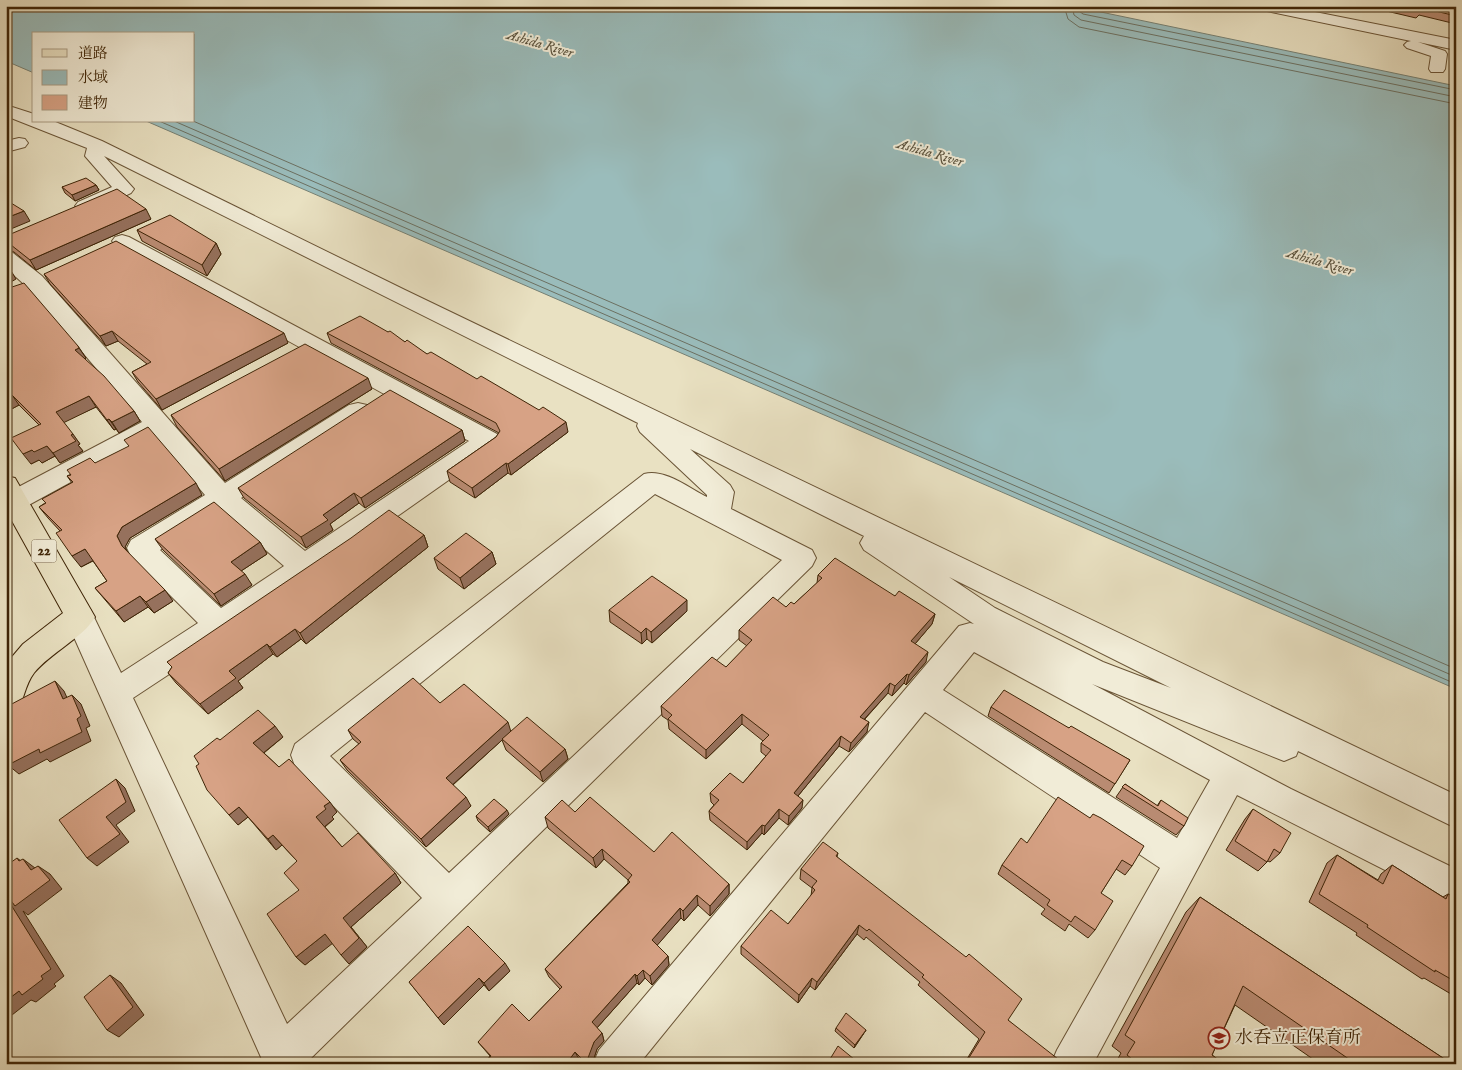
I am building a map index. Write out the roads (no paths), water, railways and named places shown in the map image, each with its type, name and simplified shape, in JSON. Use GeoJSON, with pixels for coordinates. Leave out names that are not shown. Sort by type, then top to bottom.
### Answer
{"type":"FeatureCollection","features":[{"type":"Feature","properties":{"kind":"main road","name":"22"},"geometry":{"type":"LineString","coordinates":[[12,502],[80,617]]}},
{"type":"Feature","properties":{"kind":"main road"},"geometry":{"type":"LineString","coordinates":[[6,703],[7,694],[17,670],[35,651],[80,617]]}},
{"type":"Feature","properties":{"kind":"street"},"geometry":{"type":"LineString","coordinates":[[1262,6],[1456,45]]}},
{"type":"Feature","properties":{"kind":"street"},"geometry":{"type":"LineString","coordinates":[[1335,6],[1409,21]]}},
{"type":"Feature","properties":{"kind":"street"},"geometry":{"type":"LineString","coordinates":[[1343,22],[1340,25],[1437,52],[1440,55],[1437,69]]}},
{"type":"Feature","properties":{"kind":"street"},"geometry":{"type":"LineString","coordinates":[[6,110],[32,120]]}},
{"type":"Feature","properties":{"kind":"street"},"geometry":{"type":"LineString","coordinates":[[38,122],[96,145],[396,295],[650,417],[1456,812]]}},
{"type":"Feature","properties":{"kind":"street"},"geometry":{"type":"LineString","coordinates":[[70,213],[124,189],[94,156],[96,145]]}},
{"type":"Feature","properties":{"kind":"street"},"geometry":{"type":"LineString","coordinates":[[116,693],[219,625],[488,440],[393,390],[310,343],[113,245],[149,229]]}},
{"type":"Feature","properties":{"kind":"street"},"geometry":{"type":"LineString","coordinates":[[6,256],[33,281],[168,419],[222,497],[304,567]]}},
{"type":"Feature","properties":{"kind":"street"},"geometry":{"type":"LineString","coordinates":[[285,356],[334,330]]}},
{"type":"Feature","properties":{"kind":"street"},"geometry":{"type":"LineString","coordinates":[[219,625],[141,548],[393,390]]}},
{"type":"Feature","properties":{"kind":"street"},"geometry":{"type":"LineString","coordinates":[[650,417],[649,427],[721,492],[716,514]]}},
{"type":"Feature","properties":{"kind":"street"},"geometry":{"type":"LineString","coordinates":[[12,502],[168,419]]}},
{"type":"Feature","properties":{"kind":"street"},"geometry":{"type":"LineString","coordinates":[[80,617],[284,1060],[448,898],[802,558],[654,481],[307,755],[448,898]]}},
{"type":"Feature","properties":{"kind":"street"},"geometry":{"type":"LineString","coordinates":[[841,511],[859,534],[977,626],[1231,774],[1456,888]]}},
{"type":"Feature","properties":{"kind":"street"},"geometry":{"type":"LineString","coordinates":[[613,1064],[977,626]]}},
{"type":"Feature","properties":{"kind":"street"},"geometry":{"type":"LineString","coordinates":[[977,626],[1293,750],[1331,756],[1339,755]]}},
{"type":"Feature","properties":{"kind":"street"},"geometry":{"type":"LineString","coordinates":[[922,693],[1182,862]]}},
{"type":"Feature","properties":{"kind":"street"},"geometry":{"type":"LineString","coordinates":[[1071,1064],[1231,774]]}},
{"type":"Feature","properties":{"kind":"water","name":"Ashida River"},"geometry":{"type":"Polygon","coordinates":[[[6,6],[1072,6],[1456,86],[1456,689],[148,122],[195,122],[195,32],[32,32],[32,72],[6,61],[6,6]]]}},
{"type":"Feature","properties":{"kind":"place","name":"水呑立正保育所"},"geometry":{"type":"Point","coordinates":[1219,1038]}}]}
